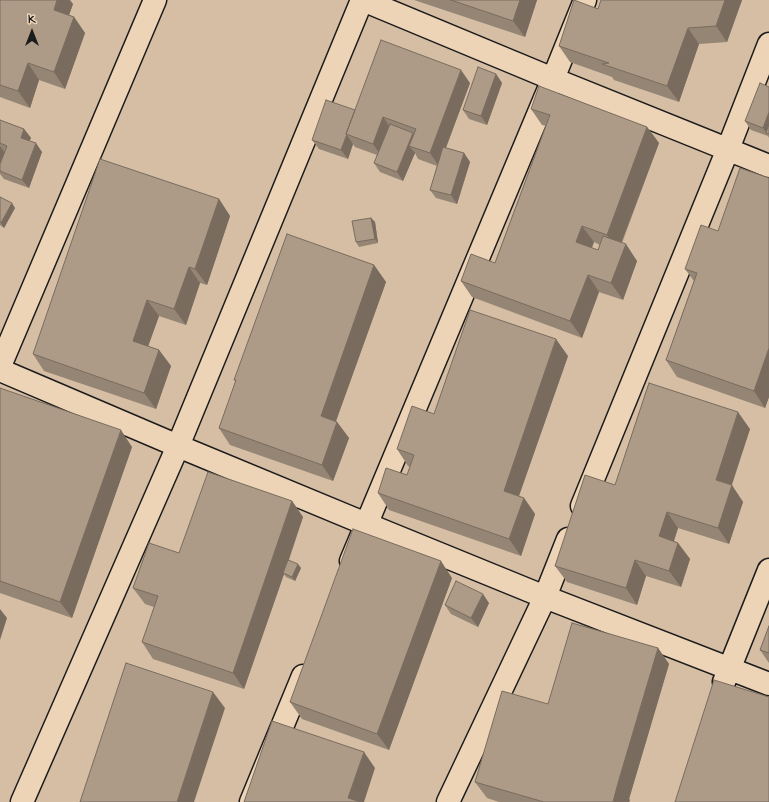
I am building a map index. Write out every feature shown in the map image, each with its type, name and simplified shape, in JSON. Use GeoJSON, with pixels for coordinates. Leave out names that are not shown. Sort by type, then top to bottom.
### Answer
{"type":"FeatureCollection","features":[{"type":"Feature","properties":{"kind":"lane"},"geometry":{"type":"LineString","coordinates":[[0,366],[155,0]]}},
{"type":"Feature","properties":{"kind":"lane"},"geometry":{"type":"LineString","coordinates":[[22,802],[178,446],[362,0],[769,166]]}},
{"type":"Feature","properties":{"kind":"lane"},"geometry":{"type":"LineString","coordinates":[[345,576],[585,0]]}},
{"type":"Feature","properties":{"kind":"lane"},"geometry":{"type":"LineString","coordinates":[[448,802],[545,596],[728,150],[769,44]]}},
{"type":"Feature","properties":{"kind":"lane"},"geometry":{"type":"LineString","coordinates":[[0,370],[366,524],[769,684]]}},
{"type":"Feature","properties":{"kind":"lane"},"geometry":{"type":"LineString","coordinates":[[718,696],[769,570]]}},
{"type":"Feature","properties":{"kind":"lane"},"geometry":{"type":"LineString","coordinates":[[251,802],[312,656]]}},
{"type":"Feature","properties":{"kind":"shaded area"},"geometry":{"type":"Polygon","coordinates":[[[0,0],[769,0],[769,802],[0,802],[0,0]]]}},
{"type":"Feature","properties":{"kind":"building"},"geometry":{"type":"Polygon","coordinates":[[[0,0],[57,0],[54,10],[74,17],[54,72],[28,63],[18,91],[0,85],[0,0]]]}},
{"type":"Feature","properties":{"kind":"building"},"geometry":{"type":"Polygon","coordinates":[[[451,0],[520,0],[513,21],[451,0]]]}},
{"type":"Feature","properties":{"kind":"building"},"geometry":{"type":"Polygon","coordinates":[[[574,0],[598,9],[601,0],[725,0],[716,26],[688,28],[667,86],[602,64],[609,63],[559,46],[574,0]]]}},
{"type":"Feature","properties":{"kind":"building"},"geometry":{"type":"Polygon","coordinates":[[[381,40],[461,70],[430,153],[409,146],[416,129],[383,117],[373,144],[346,134],[381,40]]]}},
{"type":"Feature","properties":{"kind":"building"},"geometry":{"type":"Polygon","coordinates":[[[478,67],[496,74],[481,116],[463,110],[478,67]]]}},
{"type":"Feature","properties":{"kind":"building"},"geometry":{"type":"Polygon","coordinates":[[[760,83],[769,87],[769,112],[763,128],[745,121],[760,83]]]}},
{"type":"Feature","properties":{"kind":"building"},"geometry":{"type":"Polygon","coordinates":[[[539,86],[647,127],[607,235],[582,226],[576,242],[598,250],[603,236],[626,244],[611,283],[588,275],[570,321],[461,281],[471,254],[495,263],[550,115],[531,109],[539,86]]]}},
{"type":"Feature","properties":{"kind":"building"},"geometry":{"type":"Polygon","coordinates":[[[326,100],[355,110],[341,150],[312,140],[326,100]]]}},
{"type":"Feature","properties":{"kind":"building"},"geometry":{"type":"Polygon","coordinates":[[[0,120],[24,129],[21,138],[36,143],[22,180],[0,171],[0,164],[7,146],[0,143],[0,120]]]}},
{"type":"Feature","properties":{"kind":"building"},"geometry":{"type":"Polygon","coordinates":[[[390,124],[413,133],[397,172],[374,163],[390,124]]]}},
{"type":"Feature","properties":{"kind":"building"},"geometry":{"type":"Polygon","coordinates":[[[769,124],[769,134],[766,133],[769,124]]]}},
{"type":"Feature","properties":{"kind":"building"},"geometry":{"type":"Polygon","coordinates":[[[443,147],[464,153],[451,195],[430,190],[443,147]]]}},
{"type":"Feature","properties":{"kind":"building"},"geometry":{"type":"Polygon","coordinates":[[[100,159],[219,199],[195,269],[189,267],[174,309],[147,300],[133,341],[159,350],[144,393],[33,354],[100,159]]]}},
{"type":"Feature","properties":{"kind":"building"},"geometry":{"type":"Polygon","coordinates":[[[740,168],[769,178],[769,348],[754,391],[666,360],[697,273],[685,269],[701,225],[718,231],[740,168]]]}},
{"type":"Feature","properties":{"kind":"building"},"geometry":{"type":"Polygon","coordinates":[[[0,197],[12,203],[1,223],[0,222],[0,197]]]}},
{"type":"Feature","properties":{"kind":"building"},"geometry":{"type":"Polygon","coordinates":[[[371,218],[375,239],[356,242],[352,221],[371,218]]]}},
{"type":"Feature","properties":{"kind":"building"},"geometry":{"type":"Polygon","coordinates":[[[287,234],[374,265],[321,416],[337,422],[322,465],[219,428],[236,380],[234,380],[287,234]]]}},
{"type":"Feature","properties":{"kind":"building"},"geometry":{"type":"Polygon","coordinates":[[[470,310],[556,339],[504,491],[524,498],[509,539],[378,493],[386,468],[407,475],[414,455],[397,449],[412,406],[434,414],[470,310]]]}},
{"type":"Feature","properties":{"kind":"building"},"geometry":{"type":"Polygon","coordinates":[[[649,383],[738,412],[716,480],[732,485],[718,528],[667,512],[659,536],[678,543],[669,571],[635,560],[626,588],[555,566],[585,475],[615,485],[649,383]]]}},
{"type":"Feature","properties":{"kind":"building"},"geometry":{"type":"Polygon","coordinates":[[[0,388],[121,430],[60,602],[0,581],[0,388]]]}},
{"type":"Feature","properties":{"kind":"building"},"geometry":{"type":"Polygon","coordinates":[[[208,472],[292,501],[233,673],[142,642],[158,596],[133,588],[149,543],[179,553],[208,472]]]}},
{"type":"Feature","properties":{"kind":"building"},"geometry":{"type":"Polygon","coordinates":[[[353,529],[441,561],[377,734],[290,702],[353,529]]]}},
{"type":"Feature","properties":{"kind":"building"},"geometry":{"type":"Polygon","coordinates":[[[288,560],[298,564],[292,577],[283,573],[288,560]]]}},
{"type":"Feature","properties":{"kind":"building"},"geometry":{"type":"Polygon","coordinates":[[[456,581],[483,594],[471,618],[445,605],[456,581]]]}},
{"type":"Feature","properties":{"kind":"building"},"geometry":{"type":"Polygon","coordinates":[[[572,623],[658,648],[613,802],[544,802],[475,782],[502,691],[548,704],[572,623]]]}},
{"type":"Feature","properties":{"kind":"building"},"geometry":{"type":"Polygon","coordinates":[[[769,626],[769,653],[760,650],[769,626]]]}},
{"type":"Feature","properties":{"kind":"building"},"geometry":{"type":"Polygon","coordinates":[[[126,663],[213,692],[177,802],[80,802],[126,663]]]}},
{"type":"Feature","properties":{"kind":"building"},"geometry":{"type":"Polygon","coordinates":[[[714,680],[769,697],[769,802],[675,802],[714,680]]]}},
{"type":"Feature","properties":{"kind":"building"},"geometry":{"type":"Polygon","coordinates":[[[272,721],[364,752],[348,798],[361,802],[244,802],[272,721]]]}}]}
